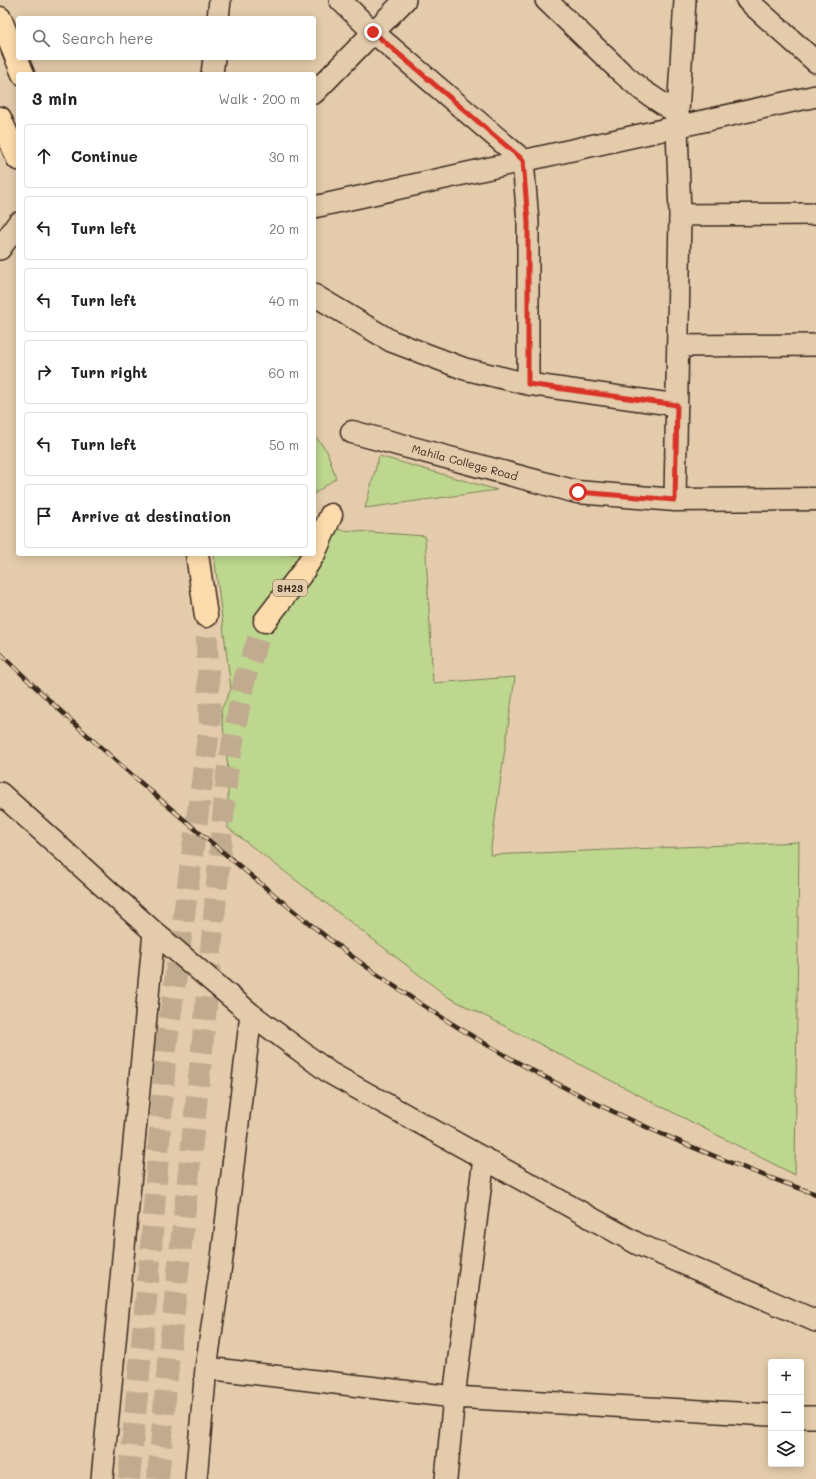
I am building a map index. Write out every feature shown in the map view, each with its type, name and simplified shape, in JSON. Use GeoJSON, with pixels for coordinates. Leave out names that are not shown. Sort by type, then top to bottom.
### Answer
{"type":"FeatureCollection","features":[{"type":"Feature","properties":{"kind":"main road"},"geometry":{"type":"LineString","coordinates":[[0,18],[16,57]]}},
{"type":"Feature","properties":{"kind":"main road"},"geometry":{"type":"LineString","coordinates":[[17,60],[22,72]]}},
{"type":"Feature","properties":{"kind":"main road"},"geometry":{"type":"LineString","coordinates":[[0,118],[16,154]]}},
{"type":"Feature","properties":{"kind":"main road","name":"Mahila College Road"},"geometry":{"type":"LineString","coordinates":[[352,432],[578,492],[675,500],[816,499]]}},
{"type":"Feature","properties":{"kind":"main road","name":"SH23"},"geometry":{"type":"LineString","coordinates":[[316,549],[331,515]]}},
{"type":"Feature","properties":{"kind":"main road"},"geometry":{"type":"LineString","coordinates":[[197,556],[206,616]]}},
{"type":"Feature","properties":{"kind":"main road","name":"SH23"},"geometry":{"type":"LineString","coordinates":[[265,621],[302,573],[313,556]]}},
{"type":"Feature","properties":{"kind":"street"},"geometry":{"type":"LineString","coordinates":[[218,16],[220,0]]}},
{"type":"Feature","properties":{"kind":"street"},"geometry":{"type":"LineString","coordinates":[[340,0],[373,32],[523,160],[528,222],[528,384]]}},
{"type":"Feature","properties":{"kind":"street"},"geometry":{"type":"LineString","coordinates":[[316,91],[405,0]]}},
{"type":"Feature","properties":{"kind":"street"},"geometry":{"type":"LineString","coordinates":[[546,0],[621,72],[678,121]]}},
{"type":"Feature","properties":{"kind":"street"},"geometry":{"type":"LineString","coordinates":[[675,500],[680,214],[678,121],[685,0]]}},
{"type":"Feature","properties":{"kind":"street"},"geometry":{"type":"LineString","coordinates":[[747,0],[816,62]]}},
{"type":"Feature","properties":{"kind":"street"},"geometry":{"type":"LineString","coordinates":[[212,72],[214,60]]}},
{"type":"Feature","properties":{"kind":"street"},"geometry":{"type":"LineString","coordinates":[[316,207],[523,160],[678,121],[816,96]]}},
{"type":"Feature","properties":{"kind":"street"},"geometry":{"type":"LineString","coordinates":[[680,214],[816,214]]}},
{"type":"Feature","properties":{"kind":"street"},"geometry":{"type":"LineString","coordinates":[[0,249],[16,226]]}},
{"type":"Feature","properties":{"kind":"street"},"geometry":{"type":"LineString","coordinates":[[316,296],[391,341],[465,369],[528,384],[677,405]]}},
{"type":"Feature","properties":{"kind":"street"},"geometry":{"type":"LineString","coordinates":[[678,346],[816,346]]}},
{"type":"Feature","properties":{"kind":"street"},"geometry":{"type":"LineString","coordinates":[[0,793],[154,932],[252,1014],[330,1073],[638,1244],[816,1321]]}},
{"type":"Feature","properties":{"kind":"street"},"geometry":{"type":"LineString","coordinates":[[102,1479],[154,932]]}},
{"type":"Feature","properties":{"kind":"street"},"geometry":{"type":"LineString","coordinates":[[196,1479],[206,1368],[222,1258],[252,1014]]}},
{"type":"Feature","properties":{"kind":"street"},"geometry":{"type":"LineString","coordinates":[[446,1479],[454,1397],[484,1158]]}},
{"type":"Feature","properties":{"kind":"street"},"geometry":{"type":"LineString","coordinates":[[206,1368],[454,1397],[768,1415]]}},
{"type":"Feature","properties":{"kind":"street"},"geometry":{"type":"LineString","coordinates":[[804,1416],[816,1417]]}},
{"type":"Feature","properties":{"kind":"green space"},"geometry":{"type":"Polygon","coordinates":[[[316,437],[327,451],[336,478],[316,493],[316,437]]]}},
{"type":"Feature","properties":{"kind":"green space"},"geometry":{"type":"Polygon","coordinates":[[[379,456],[497,490],[365,508],[379,456]]]}},
{"type":"Feature","properties":{"kind":"green space"},"geometry":{"type":"Polygon","coordinates":[[[327,529],[425,536],[433,683],[515,677],[490,855],[799,842],[795,1175],[448,997],[228,828],[228,768],[221,710],[231,689],[214,556],[316,556],[316,550],[327,529]]]}},
{"type":"Feature","properties":{"kind":"tunnel"},"geometry":{"type":"LineString","coordinates":[[129,1479],[151,1249],[166,1048],[210,723],[206,616]]}},
{"type":"Feature","properties":{"kind":"tunnel"},"geometry":{"type":"LineString","coordinates":[[158,1479],[168,1365],[202,1050],[227,774],[243,685],[265,621]]}},
{"type":"Feature","properties":{"kind":"railway"},"geometry":{"type":"LineString","coordinates":[[0,653],[56,706],[171,809],[302,918],[378,975],[429,1009],[535,1072],[589,1100],[701,1151],[816,1194]]}},
{"type":"Feature","properties":{"kind":"route"},"geometry":{"type":"LineString","coordinates":[[373,32],[523,160],[528,222],[528,384],[677,405],[675,500],[578,492]]}}]}
